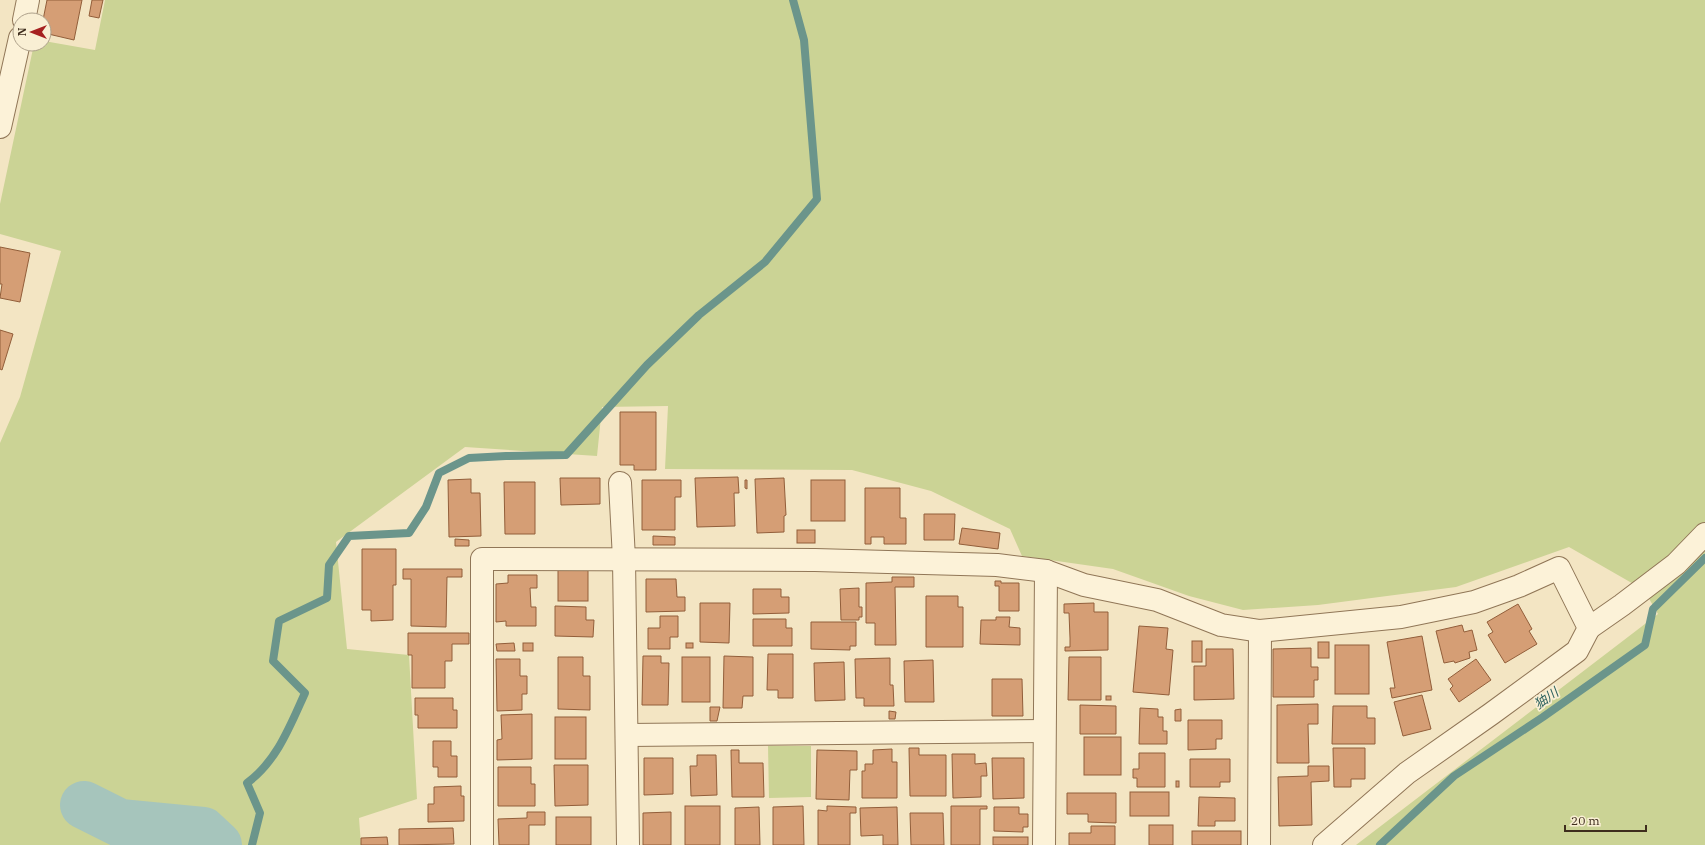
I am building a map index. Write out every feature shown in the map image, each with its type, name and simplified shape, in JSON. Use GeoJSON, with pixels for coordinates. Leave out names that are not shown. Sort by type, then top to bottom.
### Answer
{"type":"FeatureCollection","features":[{"type":"Feature","properties":{"kind":"street"},"geometry":{"type":"LineString","coordinates":[[26,12],[28,0]]}},
{"type":"Feature","properties":{"kind":"street"},"geometry":{"type":"LineString","coordinates":[[0,128],[3,105],[16,52]]}},
{"type":"Feature","properties":{"kind":"street"},"geometry":{"type":"LineString","coordinates":[[620,483],[624,559],[628,845]]}},
{"type":"Feature","properties":{"kind":"street"},"geometry":{"type":"LineString","coordinates":[[1324,845],[1407,773],[1577,651],[1589,628],[1676,564],[1705,534]]}},
{"type":"Feature","properties":{"kind":"street"},"geometry":{"type":"LineString","coordinates":[[482,845],[482,560],[815,560],[997,565],[1046,571],[1084,585],[1157,600],[1221,624],[1260,631],[1401,617],[1474,602],[1519,586],[1559,568],[1589,628]]}},
{"type":"Feature","properties":{"kind":"street"},"geometry":{"type":"LineString","coordinates":[[1044,845],[1046,571]]}},
{"type":"Feature","properties":{"kind":"street"},"geometry":{"type":"LineString","coordinates":[[1259,845],[1260,631]]}},
{"type":"Feature","properties":{"kind":"street"},"geometry":{"type":"LineString","coordinates":[[627,735],[1044,731]]}},
{"type":"Feature","properties":{"kind":"green space"},"geometry":{"type":"Polygon","coordinates":[[[105,0],[1705,0],[1705,845],[1356,845],[1658,614],[1644,590],[1569,547],[1456,587],[1318,605],[1243,610],[1189,596],[1113,569],[1022,556],[1010,529],[931,491],[852,470],[665,469],[668,406],[602,407],[597,456],[465,447],[336,542],[347,649],[409,655],[417,799],[359,818],[361,845],[0,845],[0,443],[20,397],[61,251],[0,234],[0,204],[32,52],[52,52],[52,42],[95,50],[105,0]]]}},
{"type":"Feature","properties":{"kind":"green space"},"geometry":{"type":"Polygon","coordinates":[[[768,746],[811,746],[811,797],[769,798],[768,746]]]}},
{"type":"Feature","properties":{"kind":"building"},"geometry":{"type":"Polygon","coordinates":[[[47,0],[82,0],[74,40],[52,35],[52,12],[45,12],[47,0]]]}},
{"type":"Feature","properties":{"kind":"building"},"geometry":{"type":"Polygon","coordinates":[[[92,0],[103,0],[99,18],[89,16],[92,0]]]}},
{"type":"Feature","properties":{"kind":"building"},"geometry":{"type":"Polygon","coordinates":[[[0,247],[30,253],[20,302],[0,298],[2,284],[0,284],[0,247]]]}},
{"type":"Feature","properties":{"kind":"building"},"geometry":{"type":"Polygon","coordinates":[[[0,330],[13,334],[2,370],[0,369],[0,330]]]}},
{"type":"Feature","properties":{"kind":"building"},"geometry":{"type":"Polygon","coordinates":[[[620,412],[656,412],[656,470],[634,470],[634,465],[620,465],[620,412]]]}},
{"type":"Feature","properties":{"kind":"building"},"geometry":{"type":"Polygon","coordinates":[[[738,477],[739,493],[734,493],[735,526],[697,527],[695,478],[738,477]]]}},
{"type":"Feature","properties":{"kind":"building"},"geometry":{"type":"Polygon","coordinates":[[[560,478],[600,478],[600,504],[561,505],[560,478]]]}},
{"type":"Feature","properties":{"kind":"building"},"geometry":{"type":"Polygon","coordinates":[[[784,478],[786,515],[784,516],[784,532],[757,533],[755,479],[784,478]]]}},
{"type":"Feature","properties":{"kind":"building"},"geometry":{"type":"Polygon","coordinates":[[[471,479],[471,493],[480,493],[481,536],[449,537],[448,480],[471,479]]]}},
{"type":"Feature","properties":{"kind":"building"},"geometry":{"type":"Polygon","coordinates":[[[642,480],[681,480],[681,497],[675,497],[675,530],[642,530],[642,480]]]}},
{"type":"Feature","properties":{"kind":"building"},"geometry":{"type":"Polygon","coordinates":[[[745,480],[747,480],[747,489],[745,488],[745,480]]]}},
{"type":"Feature","properties":{"kind":"building"},"geometry":{"type":"Polygon","coordinates":[[[811,480],[845,480],[845,521],[811,521],[811,480]]]}},
{"type":"Feature","properties":{"kind":"building"},"geometry":{"type":"Polygon","coordinates":[[[504,482],[535,482],[535,534],[505,534],[504,482]]]}},
{"type":"Feature","properties":{"kind":"building"},"geometry":{"type":"Polygon","coordinates":[[[865,488],[900,488],[900,518],[906,518],[906,544],[884,544],[884,537],[871,537],[871,544],[865,544],[865,488]]]}},
{"type":"Feature","properties":{"kind":"building"},"geometry":{"type":"Polygon","coordinates":[[[924,514],[955,514],[954,540],[924,540],[924,514]]]}},
{"type":"Feature","properties":{"kind":"building"},"geometry":{"type":"Polygon","coordinates":[[[962,528],[1000,533],[998,549],[959,544],[962,528]]]}},
{"type":"Feature","properties":{"kind":"building"},"geometry":{"type":"Polygon","coordinates":[[[797,530],[815,530],[815,543],[797,543],[797,530]]]}},
{"type":"Feature","properties":{"kind":"building"},"geometry":{"type":"Polygon","coordinates":[[[653,536],[675,537],[675,545],[653,545],[653,536]]]}},
{"type":"Feature","properties":{"kind":"building"},"geometry":{"type":"Polygon","coordinates":[[[455,539],[469,540],[469,546],[455,546],[455,539]]]}},
{"type":"Feature","properties":{"kind":"building"},"geometry":{"type":"Polygon","coordinates":[[[362,549],[396,549],[396,585],[393,585],[393,620],[371,621],[371,610],[362,610],[362,549]]]}},
{"type":"Feature","properties":{"kind":"building"},"geometry":{"type":"Polygon","coordinates":[[[403,569],[462,569],[462,577],[447,577],[446,627],[411,626],[411,579],[403,579],[403,569]]]}},
{"type":"Feature","properties":{"kind":"building"},"geometry":{"type":"Polygon","coordinates":[[[558,570],[588,570],[588,601],[558,601],[558,570]]]}},
{"type":"Feature","properties":{"kind":"building"},"geometry":{"type":"Polygon","coordinates":[[[508,575],[537,575],[537,588],[530,588],[531,607],[536,607],[536,626],[506,626],[506,621],[496,622],[496,584],[508,583],[508,575]]]}},
{"type":"Feature","properties":{"kind":"building"},"geometry":{"type":"Polygon","coordinates":[[[892,577],[914,577],[914,587],[895,587],[896,645],[875,645],[875,623],[866,623],[866,583],[892,582],[892,577]]]}},
{"type":"Feature","properties":{"kind":"building"},"geometry":{"type":"Polygon","coordinates":[[[646,579],[676,579],[677,597],[685,597],[685,611],[646,612],[646,579]]]}},
{"type":"Feature","properties":{"kind":"building"},"geometry":{"type":"Polygon","coordinates":[[[995,581],[1001,581],[1001,583],[1019,583],[1019,611],[999,611],[999,586],[995,586],[995,581]]]}},
{"type":"Feature","properties":{"kind":"building"},"geometry":{"type":"Polygon","coordinates":[[[859,588],[859,607],[862,607],[862,617],[859,617],[859,620],[841,620],[840,589],[859,588]]]}},
{"type":"Feature","properties":{"kind":"building"},"geometry":{"type":"Polygon","coordinates":[[[753,589],[781,589],[781,597],[789,597],[789,613],[753,614],[753,589]]]}},
{"type":"Feature","properties":{"kind":"building"},"geometry":{"type":"Polygon","coordinates":[[[926,596],[958,596],[958,607],[963,607],[963,647],[926,647],[926,596]]]}},
{"type":"Feature","properties":{"kind":"building"},"geometry":{"type":"Polygon","coordinates":[[[700,603],[730,603],[729,643],[700,642],[700,603]]]}},
{"type":"Feature","properties":{"kind":"building"},"geometry":{"type":"Polygon","coordinates":[[[1094,603],[1094,612],[1108,612],[1108,650],[1065,651],[1065,647],[1070,647],[1070,638],[1069,613],[1064,613],[1064,604],[1094,603]]]}},
{"type":"Feature","properties":{"kind":"building"},"geometry":{"type":"Polygon","coordinates":[[[1518,604],[1532,629],[1529,631],[1537,644],[1505,663],[1488,635],[1493,632],[1487,622],[1518,604]]]}},
{"type":"Feature","properties":{"kind":"building"},"geometry":{"type":"Polygon","coordinates":[[[555,606],[586,607],[586,620],[594,620],[593,637],[555,636],[555,606]]]}},
{"type":"Feature","properties":{"kind":"building"},"geometry":{"type":"Polygon","coordinates":[[[660,616],[678,616],[678,637],[670,637],[670,649],[648,649],[648,628],[660,628],[660,616]]]}},
{"type":"Feature","properties":{"kind":"building"},"geometry":{"type":"Polygon","coordinates":[[[996,617],[1010,617],[1009,627],[1020,628],[1020,645],[980,644],[981,620],[996,620],[996,617]]]}},
{"type":"Feature","properties":{"kind":"building"},"geometry":{"type":"Polygon","coordinates":[[[753,619],[786,619],[786,628],[792,628],[792,646],[753,646],[753,619]]]}},
{"type":"Feature","properties":{"kind":"building"},"geometry":{"type":"Polygon","coordinates":[[[811,622],[856,622],[856,646],[850,646],[850,650],[811,649],[811,622]]]}},
{"type":"Feature","properties":{"kind":"building"},"geometry":{"type":"Polygon","coordinates":[[[1462,625],[1464,632],[1472,630],[1477,650],[1469,652],[1470,658],[1455,663],[1454,661],[1444,663],[1436,631],[1462,625]]]}},
{"type":"Feature","properties":{"kind":"building"},"geometry":{"type":"Polygon","coordinates":[[[1139,626],[1168,628],[1166,649],[1173,650],[1169,695],[1133,692],[1139,626]]]}},
{"type":"Feature","properties":{"kind":"building"},"geometry":{"type":"Polygon","coordinates":[[[408,633],[469,633],[469,644],[452,644],[452,661],[445,661],[445,688],[412,688],[412,655],[408,655],[408,633]]]}},
{"type":"Feature","properties":{"kind":"building"},"geometry":{"type":"Polygon","coordinates":[[[1422,636],[1432,690],[1392,698],[1390,688],[1395,688],[1387,642],[1422,636]]]}},
{"type":"Feature","properties":{"kind":"building"},"geometry":{"type":"Polygon","coordinates":[[[1192,641],[1202,641],[1202,662],[1192,662],[1192,641]]]}},
{"type":"Feature","properties":{"kind":"building"},"geometry":{"type":"Polygon","coordinates":[[[1318,642],[1329,642],[1329,658],[1318,658],[1318,642]]]}},
{"type":"Feature","properties":{"kind":"building"},"geometry":{"type":"Polygon","coordinates":[[[514,643],[515,651],[497,651],[496,644],[514,643]]]}},
{"type":"Feature","properties":{"kind":"building"},"geometry":{"type":"Polygon","coordinates":[[[523,643],[533,643],[533,651],[523,651],[523,643]]]}},
{"type":"Feature","properties":{"kind":"building"},"geometry":{"type":"Polygon","coordinates":[[[686,643],[693,643],[693,648],[686,648],[686,643]]]}},
{"type":"Feature","properties":{"kind":"building"},"geometry":{"type":"Polygon","coordinates":[[[1335,645],[1369,645],[1369,694],[1335,694],[1335,645]]]}},
{"type":"Feature","properties":{"kind":"building"},"geometry":{"type":"Polygon","coordinates":[[[1311,648],[1311,667],[1318,667],[1318,680],[1314,680],[1314,697],[1273,697],[1273,649],[1311,648]]]}},
{"type":"Feature","properties":{"kind":"building"},"geometry":{"type":"Polygon","coordinates":[[[1206,649],[1233,649],[1234,699],[1194,700],[1194,666],[1206,666],[1206,649]]]}},
{"type":"Feature","properties":{"kind":"building"},"geometry":{"type":"Polygon","coordinates":[[[768,654],[793,654],[793,698],[778,698],[778,690],[767,690],[768,654]]]}},
{"type":"Feature","properties":{"kind":"building"},"geometry":{"type":"Polygon","coordinates":[[[643,656],[661,656],[661,663],[669,663],[668,705],[642,705],[643,656]]]}},
{"type":"Feature","properties":{"kind":"building"},"geometry":{"type":"Polygon","coordinates":[[[724,656],[753,657],[753,696],[743,696],[742,708],[723,708],[724,656]]]}},
{"type":"Feature","properties":{"kind":"building"},"geometry":{"type":"Polygon","coordinates":[[[558,657],[583,657],[583,676],[590,676],[590,710],[558,709],[558,657]]]}},
{"type":"Feature","properties":{"kind":"building"},"geometry":{"type":"Polygon","coordinates":[[[682,657],[710,657],[710,702],[682,702],[682,657]]]}},
{"type":"Feature","properties":{"kind":"building"},"geometry":{"type":"Polygon","coordinates":[[[1069,657],[1101,657],[1101,700],[1068,700],[1069,657]]]}},
{"type":"Feature","properties":{"kind":"building"},"geometry":{"type":"Polygon","coordinates":[[[890,658],[890,685],[893,685],[894,706],[864,706],[864,698],[856,698],[855,659],[890,658]]]}},
{"type":"Feature","properties":{"kind":"building"},"geometry":{"type":"Polygon","coordinates":[[[496,659],[520,659],[520,676],[527,676],[527,694],[522,694],[522,710],[497,711],[496,659]]]}},
{"type":"Feature","properties":{"kind":"building"},"geometry":{"type":"Polygon","coordinates":[[[1476,659],[1491,680],[1459,702],[1450,689],[1453,686],[1448,679],[1476,659]]]}},
{"type":"Feature","properties":{"kind":"building"},"geometry":{"type":"Polygon","coordinates":[[[933,660],[934,702],[905,702],[904,661],[933,660]]]}},
{"type":"Feature","properties":{"kind":"building"},"geometry":{"type":"Polygon","coordinates":[[[844,662],[845,700],[815,701],[814,663],[844,662]]]}},
{"type":"Feature","properties":{"kind":"building"},"geometry":{"type":"Polygon","coordinates":[[[992,679],[1022,679],[1023,716],[992,716],[992,679]]]}},
{"type":"Feature","properties":{"kind":"building"},"geometry":{"type":"Polygon","coordinates":[[[1422,695],[1431,729],[1403,736],[1394,702],[1422,695]]]}},
{"type":"Feature","properties":{"kind":"building"},"geometry":{"type":"Polygon","coordinates":[[[1106,696],[1111,696],[1111,700],[1106,700],[1106,696]]]}},
{"type":"Feature","properties":{"kind":"building"},"geometry":{"type":"Polygon","coordinates":[[[415,698],[453,698],[453,710],[457,710],[457,728],[418,728],[418,715],[415,715],[415,698]]]}},
{"type":"Feature","properties":{"kind":"building"},"geometry":{"type":"Polygon","coordinates":[[[1318,704],[1318,724],[1308,724],[1309,763],[1277,763],[1277,705],[1318,704]]]}},
{"type":"Feature","properties":{"kind":"building"},"geometry":{"type":"Polygon","coordinates":[[[1080,705],[1116,706],[1116,734],[1080,734],[1080,705]]]}},
{"type":"Feature","properties":{"kind":"building"},"geometry":{"type":"Polygon","coordinates":[[[1333,706],[1367,706],[1367,718],[1375,718],[1375,744],[1332,744],[1333,706]]]}},
{"type":"Feature","properties":{"kind":"building"},"geometry":{"type":"Polygon","coordinates":[[[710,707],[720,707],[717,721],[710,721],[710,707]]]}},
{"type":"Feature","properties":{"kind":"building"},"geometry":{"type":"Polygon","coordinates":[[[1140,708],[1158,709],[1158,717],[1163,717],[1163,731],[1167,731],[1167,744],[1139,744],[1140,708]]]}},
{"type":"Feature","properties":{"kind":"building"},"geometry":{"type":"Polygon","coordinates":[[[1181,709],[1181,721],[1175,721],[1175,710],[1181,709]]]}},
{"type":"Feature","properties":{"kind":"building"},"geometry":{"type":"Polygon","coordinates":[[[889,711],[896,712],[895,719],[889,719],[889,711]]]}},
{"type":"Feature","properties":{"kind":"building"},"geometry":{"type":"Polygon","coordinates":[[[532,714],[532,759],[497,760],[497,740],[502,739],[501,715],[532,714]]]}},
{"type":"Feature","properties":{"kind":"building"},"geometry":{"type":"Polygon","coordinates":[[[555,717],[586,717],[586,759],[555,759],[555,717]]]}},
{"type":"Feature","properties":{"kind":"building"},"geometry":{"type":"Polygon","coordinates":[[[1188,720],[1222,720],[1222,739],[1216,739],[1216,749],[1188,750],[1188,720]]]}},
{"type":"Feature","properties":{"kind":"building"},"geometry":{"type":"Polygon","coordinates":[[[1084,737],[1121,737],[1121,775],[1084,775],[1084,737]]]}},
{"type":"Feature","properties":{"kind":"building"},"geometry":{"type":"Polygon","coordinates":[[[433,741],[451,741],[451,756],[457,756],[457,777],[438,777],[438,767],[433,767],[433,741]]]}},
{"type":"Feature","properties":{"kind":"building"},"geometry":{"type":"Polygon","coordinates":[[[909,748],[919,748],[919,755],[946,755],[946,796],[910,796],[909,748]]]}},
{"type":"Feature","properties":{"kind":"building"},"geometry":{"type":"Polygon","coordinates":[[[1333,748],[1365,748],[1365,779],[1351,779],[1351,787],[1334,787],[1333,748]]]}},
{"type":"Feature","properties":{"kind":"building"},"geometry":{"type":"Polygon","coordinates":[[[892,749],[892,762],[897,762],[897,798],[862,798],[862,771],[865,771],[865,764],[873,764],[873,750],[892,749]]]}},
{"type":"Feature","properties":{"kind":"building"},"geometry":{"type":"Polygon","coordinates":[[[731,750],[739,750],[739,763],[763,763],[764,797],[732,797],[731,750]]]}},
{"type":"Feature","properties":{"kind":"building"},"geometry":{"type":"Polygon","coordinates":[[[817,750],[857,751],[857,770],[850,770],[849,800],[816,799],[817,750]]]}},
{"type":"Feature","properties":{"kind":"building"},"geometry":{"type":"Polygon","coordinates":[[[1139,753],[1165,753],[1165,787],[1137,787],[1137,778],[1133,778],[1133,769],[1139,769],[1139,753]]]}},
{"type":"Feature","properties":{"kind":"building"},"geometry":{"type":"Polygon","coordinates":[[[952,754],[975,754],[975,764],[986,763],[987,776],[981,776],[981,797],[953,798],[952,754]]]}},
{"type":"Feature","properties":{"kind":"building"},"geometry":{"type":"Polygon","coordinates":[[[697,755],[716,755],[717,795],[691,796],[690,766],[697,766],[697,755]]]}},
{"type":"Feature","properties":{"kind":"building"},"geometry":{"type":"Polygon","coordinates":[[[644,758],[673,758],[673,794],[644,795],[644,758]]]}},
{"type":"Feature","properties":{"kind":"building"},"geometry":{"type":"Polygon","coordinates":[[[992,758],[1024,758],[1024,798],[993,799],[992,758]]]}},
{"type":"Feature","properties":{"kind":"building"},"geometry":{"type":"Polygon","coordinates":[[[1190,759],[1230,759],[1230,782],[1220,782],[1220,787],[1190,787],[1190,759]]]}},
{"type":"Feature","properties":{"kind":"building"},"geometry":{"type":"Polygon","coordinates":[[[554,765],[588,765],[588,805],[555,806],[554,765]]]}},
{"type":"Feature","properties":{"kind":"building"},"geometry":{"type":"Polygon","coordinates":[[[1308,766],[1329,766],[1329,781],[1311,782],[1312,825],[1279,826],[1278,777],[1308,776],[1308,766]]]}},
{"type":"Feature","properties":{"kind":"building"},"geometry":{"type":"Polygon","coordinates":[[[498,767],[531,767],[531,784],[535,784],[535,806],[498,806],[498,767]]]}},
{"type":"Feature","properties":{"kind":"building"},"geometry":{"type":"Polygon","coordinates":[[[1176,781],[1179,781],[1179,787],[1176,787],[1176,781]]]}},
{"type":"Feature","properties":{"kind":"building"},"geometry":{"type":"Polygon","coordinates":[[[461,786],[461,796],[464,796],[464,821],[428,822],[428,804],[434,804],[434,787],[461,786]]]}},
{"type":"Feature","properties":{"kind":"building"},"geometry":{"type":"Polygon","coordinates":[[[1130,792],[1169,792],[1169,816],[1130,816],[1130,792]]]}},
{"type":"Feature","properties":{"kind":"building"},"geometry":{"type":"Polygon","coordinates":[[[1067,793],[1116,793],[1116,823],[1088,822],[1088,814],[1067,814],[1067,793]]]}},
{"type":"Feature","properties":{"kind":"building"},"geometry":{"type":"Polygon","coordinates":[[[1199,797],[1235,798],[1235,821],[1215,821],[1215,826],[1198,826],[1199,797]]]}},
{"type":"Feature","properties":{"kind":"building"},"geometry":{"type":"Polygon","coordinates":[[[685,806],[720,806],[720,845],[685,845],[685,806]]]}},
{"type":"Feature","properties":{"kind":"building"},"geometry":{"type":"Polygon","coordinates":[[[803,806],[804,845],[773,845],[773,807],[803,806]]]}},
{"type":"Feature","properties":{"kind":"building"},"geometry":{"type":"Polygon","coordinates":[[[827,806],[856,807],[856,813],[850,813],[850,845],[818,845],[818,810],[827,811],[827,806]]]}},
{"type":"Feature","properties":{"kind":"building"},"geometry":{"type":"Polygon","coordinates":[[[951,806],[987,806],[987,809],[980,809],[980,845],[951,845],[951,806]]]}},
{"type":"Feature","properties":{"kind":"building"},"geometry":{"type":"Polygon","coordinates":[[[759,807],[760,845],[735,845],[735,808],[759,807]]]}},
{"type":"Feature","properties":{"kind":"building"},"geometry":{"type":"Polygon","coordinates":[[[897,807],[898,845],[883,845],[883,835],[861,836],[860,808],[897,807]]]}},
{"type":"Feature","properties":{"kind":"building"},"geometry":{"type":"Polygon","coordinates":[[[994,807],[1019,807],[1019,814],[1028,814],[1028,827],[1023,827],[1023,832],[994,831],[994,807]]]}},
{"type":"Feature","properties":{"kind":"building"},"geometry":{"type":"Polygon","coordinates":[[[527,812],[545,812],[545,825],[529,825],[529,845],[499,845],[498,819],[527,818],[527,812]]]}},
{"type":"Feature","properties":{"kind":"building"},"geometry":{"type":"Polygon","coordinates":[[[671,812],[671,845],[643,845],[643,813],[671,812]]]}},
{"type":"Feature","properties":{"kind":"building"},"geometry":{"type":"Polygon","coordinates":[[[910,813],[943,813],[944,845],[911,845],[910,813]]]}},
{"type":"Feature","properties":{"kind":"building"},"geometry":{"type":"Polygon","coordinates":[[[556,817],[591,817],[591,845],[556,845],[556,817]]]}},
{"type":"Feature","properties":{"kind":"building"},"geometry":{"type":"Polygon","coordinates":[[[1149,825],[1173,825],[1173,845],[1149,845],[1149,825]]]}},
{"type":"Feature","properties":{"kind":"building"},"geometry":{"type":"Polygon","coordinates":[[[1091,826],[1115,826],[1115,845],[1069,845],[1069,833],[1091,833],[1091,826]]]}},
{"type":"Feature","properties":{"kind":"building"},"geometry":{"type":"Polygon","coordinates":[[[453,828],[454,844],[399,845],[399,829],[453,828]]]}},
{"type":"Feature","properties":{"kind":"building"},"geometry":{"type":"Polygon","coordinates":[[[1192,831],[1241,831],[1241,845],[1192,845],[1192,831]]]}},
{"type":"Feature","properties":{"kind":"building"},"geometry":{"type":"Polygon","coordinates":[[[387,837],[388,845],[361,845],[361,838],[387,837]]]}},
{"type":"Feature","properties":{"kind":"building"},"geometry":{"type":"Polygon","coordinates":[[[993,837],[1028,837],[1028,845],[993,845],[993,837]]]}},
{"type":"Feature","properties":{"kind":"waterway"},"geometry":{"type":"LineString","coordinates":[[252,845],[260,813],[247,783],[275,754],[305,693],[273,661],[279,621],[327,598],[329,565],[349,536],[409,533],[426,507],[439,473],[469,458],[566,455],[647,365],[699,315],[765,262],[817,199],[804,40],[793,0]]}},
{"type":"Feature","properties":{"kind":"waterway","name":"㹨川"},"geometry":{"type":"LineString","coordinates":[[1380,845],[1454,776],[1543,717],[1645,645],[1653,609],[1705,558]]}},
{"type":"Feature","properties":{"kind":"waterway"},"geometry":{"type":"LineString","coordinates":[[84,805],[120,823],[203,831],[218,845]]}}]}
